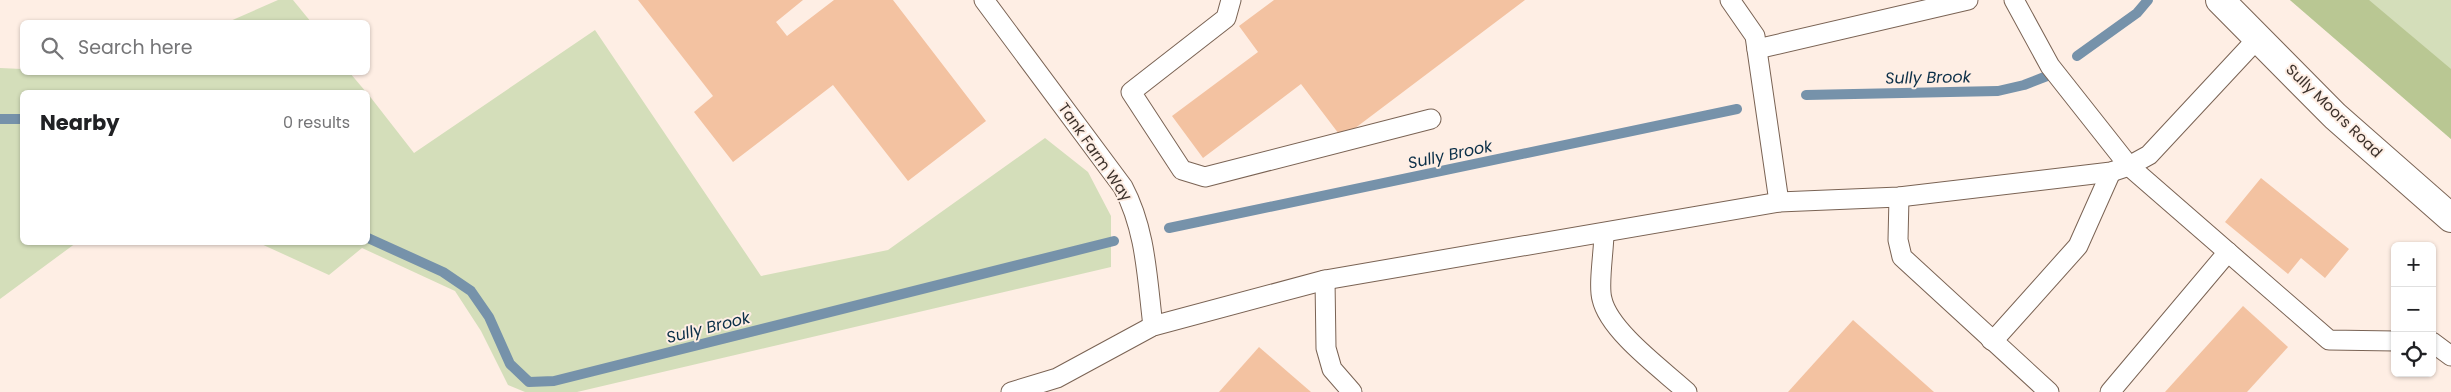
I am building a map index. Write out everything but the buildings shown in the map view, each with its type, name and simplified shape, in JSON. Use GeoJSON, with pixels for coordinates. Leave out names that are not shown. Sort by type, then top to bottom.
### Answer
{"type":"FeatureCollection","features":[{"type":"Feature","properties":{"kind":"main road","name":"Sully Moors Road"},"geometry":{"type":"LineString","coordinates":[[2220,0],[2335,116],[2451,218]]}},
{"type":"Feature","properties":{"kind":"lane","name":"Tank Farm Way"},"geometry":{"type":"LineString","coordinates":[[984,0],[1123,187],[1134,206],[1140,225],[1153,326]]}},
{"type":"Feature","properties":{"kind":"lane"},"geometry":{"type":"LineString","coordinates":[[1231,0],[1226,18],[1132,92],[1182,170],[1205,177],[1432,119]]}},
{"type":"Feature","properties":{"kind":"lane"},"geometry":{"type":"LineString","coordinates":[[1730,0],[1755,36],[1779,202]]}},
{"type":"Feature","properties":{"kind":"lane"},"geometry":{"type":"LineString","coordinates":[[1756,49],[1968,0]]}},
{"type":"Feature","properties":{"kind":"lane"},"geometry":{"type":"LineString","coordinates":[[2014,0],[2050,66],[2129,166],[2329,340],[2391,341]]}},
{"type":"Feature","properties":{"kind":"lane"},"geometry":{"type":"LineString","coordinates":[[1011,392],[1058,378],[1153,326],[1325,280],[1604,234],[1779,202],[1899,197],[2111,172],[2129,166],[2149,155],[2258,38]]}},
{"type":"Feature","properties":{"kind":"lane"},"geometry":{"type":"LineString","coordinates":[[1991,340],[1993,341],[2078,246],[2111,172]]}},
{"type":"Feature","properties":{"kind":"lane"},"geometry":{"type":"LineString","coordinates":[[1899,197],[1898,240],[1902,257],[2049,392]]}},
{"type":"Feature","properties":{"kind":"lane"},"geometry":{"type":"LineString","coordinates":[[1604,234],[1602,299],[1610,316],[1620,331],[1687,392]]}},
{"type":"Feature","properties":{"kind":"lane"},"geometry":{"type":"LineString","coordinates":[[2110,392],[2228,252]]}},
{"type":"Feature","properties":{"kind":"lane"},"geometry":{"type":"LineString","coordinates":[[1325,280],[1326,348],[1332,369],[1352,392]]}},
{"type":"Feature","properties":{"kind":"lane"},"geometry":{"type":"LineString","coordinates":[[2436,345],[2451,356]]}},
{"type":"Feature","properties":{"kind":"green space"},"geometry":{"type":"Polygon","coordinates":[[[278,0],[293,0],[309,20],[233,20],[278,0]]]}},
{"type":"Feature","properties":{"kind":"green space"},"geometry":{"type":"Polygon","coordinates":[[[2290,0],[2451,0],[2451,139],[2290,0]]]}},
{"type":"Feature","properties":{"kind":"green space"},"geometry":{"type":"Polygon","coordinates":[[[2290,0],[2369,0],[2451,69],[2451,139],[2290,0]]]}},
{"type":"Feature","properties":{"kind":"green space"},"geometry":{"type":"Polygon","coordinates":[[[595,30],[761,276],[888,250],[1045,138],[1088,172],[1111,216],[1111,267],[577,392],[525,392],[508,385],[481,331],[455,291],[362,248],[329,275],[263,245],[370,245],[370,97],[414,153],[595,30]]]}},
{"type":"Feature","properties":{"kind":"green space"},"geometry":{"type":"Polygon","coordinates":[[[0,68],[20,69],[20,75],[352,75],[364,90],[20,90],[20,245],[73,245],[0,299],[0,68]]]}},
{"type":"Feature","properties":{"kind":"waterway","name":"Sully Brook"},"geometry":{"type":"LineString","coordinates":[[2077,56],[2137,13],[2148,0]]}},
{"type":"Feature","properties":{"kind":"waterway","name":"Sully Brook"},"geometry":{"type":"LineString","coordinates":[[1806,95],[1998,91],[2024,85],[2047,76]]}},
{"type":"Feature","properties":{"kind":"waterway","name":"Sully Brook"},"geometry":{"type":"LineString","coordinates":[[1169,228],[1737,109]]}},
{"type":"Feature","properties":{"kind":"waterway","name":"Sully Brook"},"geometry":{"type":"LineString","coordinates":[[0,119],[20,119]]}},
{"type":"Feature","properties":{"kind":"waterway","name":"Sully Brook"},"geometry":{"type":"LineString","coordinates":[[370,239],[443,272],[471,291],[489,317],[510,364],[529,382],[554,381],[1114,241]]}}]}
